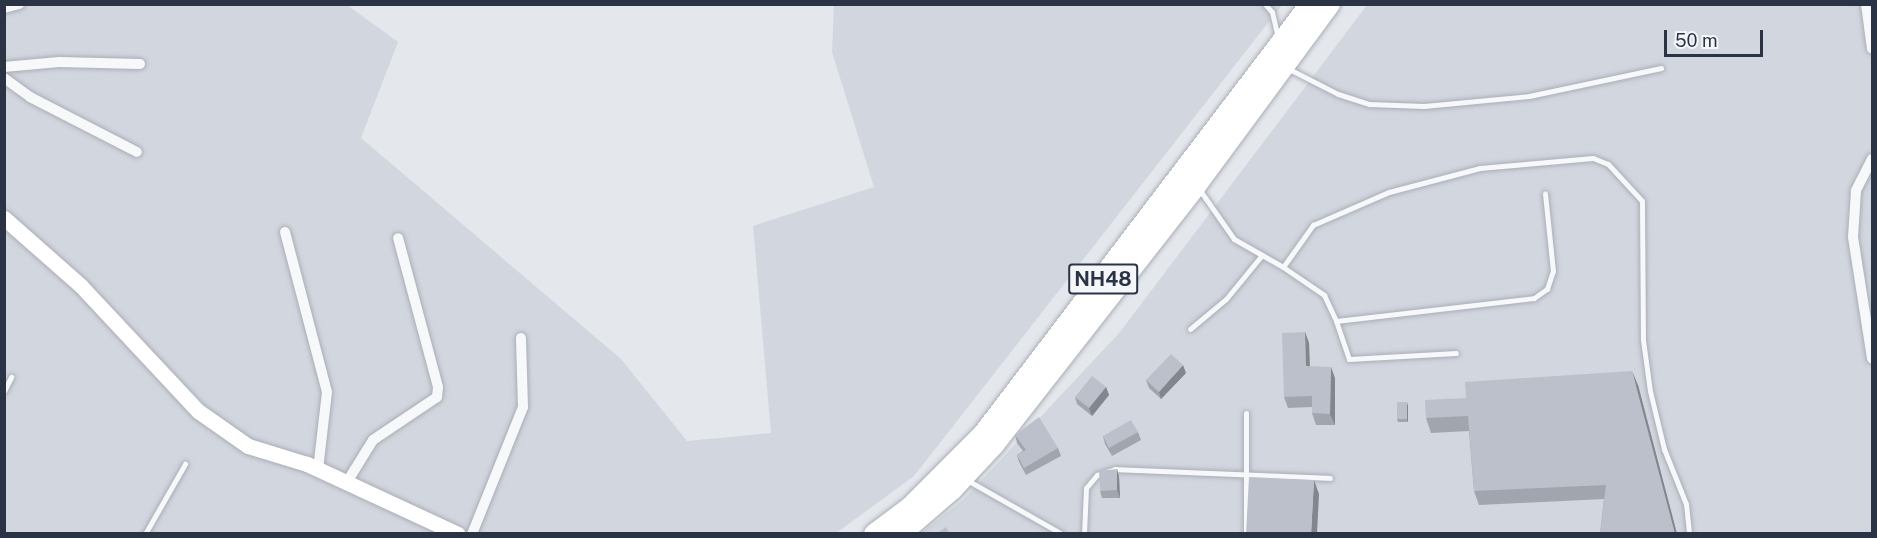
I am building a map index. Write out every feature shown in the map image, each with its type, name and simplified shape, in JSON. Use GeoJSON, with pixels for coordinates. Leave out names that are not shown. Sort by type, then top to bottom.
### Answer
{"type":"FeatureCollection","features":[{"type":"Feature","properties":{"kind":"highway","name":"NH48"},"geometry":{"type":"LineString","coordinates":[[874,534],[910,507],[982,434],[1310,4]]}},
{"type":"Feature","properties":{"kind":"highway","name":"NH48"},"geometry":{"type":"LineString","coordinates":[[901,534],[963,478],[1002,435],[1196,186],[1330,4]]}},
{"type":"Feature","properties":{"kind":"street"},"geometry":{"type":"LineString","coordinates":[[4,8],[19,4]]}},
{"type":"Feature","properties":{"kind":"street"},"geometry":{"type":"LineString","coordinates":[[1866,4],[1872,49]]}},
{"type":"Feature","properties":{"kind":"street"},"geometry":{"type":"LineString","coordinates":[[4,67],[59,62],[140,64]]}},
{"type":"Feature","properties":{"kind":"street"},"geometry":{"type":"LineString","coordinates":[[4,78],[30,97],[137,152]]}},
{"type":"Feature","properties":{"kind":"street"},"geometry":{"type":"LineString","coordinates":[[1872,159],[1856,191],[1853,237],[1872,359]]}},
{"type":"Feature","properties":{"kind":"street"},"geometry":{"type":"LineString","coordinates":[[4,218],[81,286],[198,411],[248,446],[347,482],[458,534]]}},
{"type":"Feature","properties":{"kind":"street"},"geometry":{"type":"LineString","coordinates":[[285,232],[327,392],[318,470]]}},
{"type":"Feature","properties":{"kind":"street"},"geometry":{"type":"LineString","coordinates":[[347,482],[373,440],[437,397],[438,387],[398,238]]}},
{"type":"Feature","properties":{"kind":"street"},"geometry":{"type":"LineString","coordinates":[[472,534],[523,406],[521,338]]}},
{"type":"Feature","properties":{"kind":"lane"},"geometry":{"type":"LineString","coordinates":[[1265,4],[1272,12],[1280,45]]}},
{"type":"Feature","properties":{"kind":"lane"},"geometry":{"type":"LineString","coordinates":[[1283,66],[1338,94],[1369,104],[1424,106],[1529,96],[1661,68]]}},
{"type":"Feature","properties":{"kind":"lane"},"geometry":{"type":"LineString","coordinates":[[1283,267],[1313,225],[1389,192],[1479,168],[1593,158],[1608,164],[1642,201],[1641,310],[1648,381],[1664,449],[1686,504],[1689,534]]}},
{"type":"Feature","properties":{"kind":"lane"},"geometry":{"type":"LineString","coordinates":[[1196,186],[1234,239],[1283,267],[1324,295],[1336,321],[1349,360],[1456,353]]}},
{"type":"Feature","properties":{"kind":"lane"},"geometry":{"type":"LineString","coordinates":[[1336,321],[1533,298],[1547,289],[1553,271],[1545,194]]}},
{"type":"Feature","properties":{"kind":"lane"},"geometry":{"type":"LineString","coordinates":[[1190,329],[1226,299],[1262,255]]}},
{"type":"Feature","properties":{"kind":"lane"},"geometry":{"type":"LineString","coordinates":[[4,391],[11,377]]}},
{"type":"Feature","properties":{"kind":"lane"},"geometry":{"type":"LineString","coordinates":[[1246,413],[1246,534]]}},
{"type":"Feature","properties":{"kind":"lane"},"geometry":{"type":"LineString","coordinates":[[145,534],[185,464]]}},
{"type":"Feature","properties":{"kind":"lane"},"geometry":{"type":"LineString","coordinates":[[1084,534],[1086,488],[1097,476],[1137,468],[1330,478]]}},
{"type":"Feature","properties":{"kind":"lane"},"geometry":{"type":"LineString","coordinates":[[963,478],[1062,534]]}},
{"type":"Feature","properties":{"kind":"shaded area"},"geometry":{"type":"Polygon","coordinates":[[[4,5],[347,5],[398,42],[361,138],[621,359],[687,441],[771,433],[753,226],[874,187],[832,52],[834,5],[1282,5],[914,476],[835,534],[5,533],[4,5]]]}},
{"type":"Feature","properties":{"kind":"shaded area"},"geometry":{"type":"Polygon","coordinates":[[[1367,5],[1872,5],[1872,533],[920,534],[963,500],[1120,332],[1367,5]]]}},
{"type":"Feature","properties":{"kind":"building"},"geometry":{"type":"Polygon","coordinates":[[[1305,332],[1306,366],[1331,367],[1330,414],[1312,413],[1312,396],[1284,397],[1282,333],[1305,332]]]}},
{"type":"Feature","properties":{"kind":"building"},"geometry":{"type":"Polygon","coordinates":[[[1171,354],[1183,365],[1159,392],[1146,380],[1171,354]]]}},
{"type":"Feature","properties":{"kind":"building"},"geometry":{"type":"Polygon","coordinates":[[[1632,371],[1675,534],[1600,534],[1606,485],[1474,491],[1468,416],[1426,418],[1425,400],[1466,398],[1465,382],[1632,371]]]}},
{"type":"Feature","properties":{"kind":"building"},"geometry":{"type":"Polygon","coordinates":[[[1092,376],[1106,387],[1089,408],[1075,397],[1092,376]]]}},
{"type":"Feature","properties":{"kind":"building"},"geometry":{"type":"Polygon","coordinates":[[[1397,402],[1407,402],[1407,419],[1397,419],[1397,402]]]}},
{"type":"Feature","properties":{"kind":"building"},"geometry":{"type":"Polygon","coordinates":[[[1039,417],[1058,448],[1024,468],[1017,455],[1026,450],[1015,435],[1039,417]]]}},
{"type":"Feature","properties":{"kind":"building"},"geometry":{"type":"Polygon","coordinates":[[[1131,420],[1138,432],[1109,448],[1103,436],[1131,420]]]}},
{"type":"Feature","properties":{"kind":"building"},"geometry":{"type":"Polygon","coordinates":[[[1117,469],[1117,490],[1100,491],[1099,471],[1117,469]]]}},
{"type":"Feature","properties":{"kind":"building"},"geometry":{"type":"Polygon","coordinates":[[[1249,477],[1314,480],[1311,534],[1246,534],[1249,477]]]}},
{"type":"Feature","properties":{"kind":"building"},"geometry":{"type":"Polygon","coordinates":[[[946,527],[950,534],[936,534],[946,527]]]}}]}
